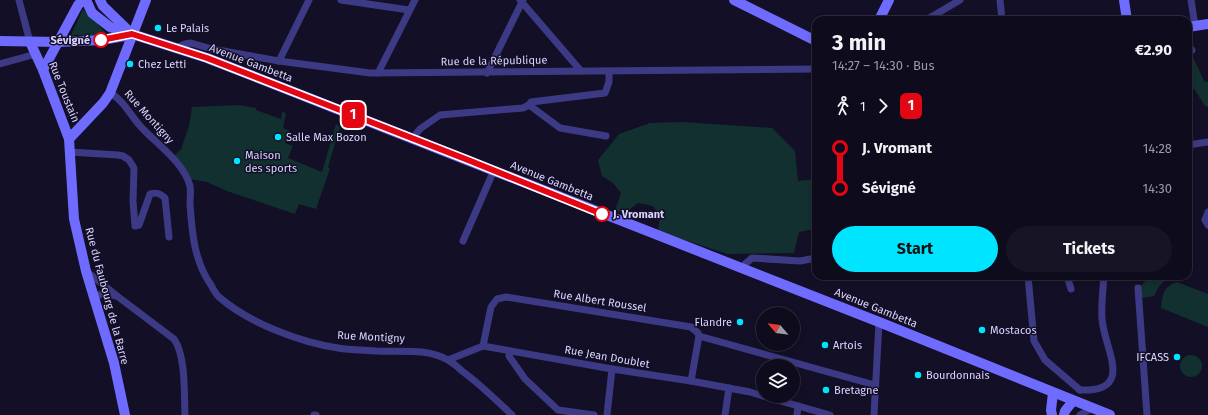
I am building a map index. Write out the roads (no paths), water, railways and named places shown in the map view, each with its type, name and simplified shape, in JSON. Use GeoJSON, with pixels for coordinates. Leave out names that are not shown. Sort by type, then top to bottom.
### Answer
{"type":"FeatureCollection","features":[{"type":"Feature","properties":{"kind":"main road"},"geometry":{"type":"LineString","coordinates":[[43,70],[78,5],[83,0]]}},
{"type":"Feature","properties":{"kind":"main road"},"geometry":{"type":"LineString","coordinates":[[87,0],[95,4],[101,3],[132,34]]}},
{"type":"Feature","properties":{"kind":"main road","name":"Avenue Gambetta"},"geometry":{"type":"LineString","coordinates":[[87,0],[92,13],[110,26],[207,58],[743,268],[1110,415]]}},
{"type":"Feature","properties":{"kind":"main road"},"geometry":{"type":"LineString","coordinates":[[69,139],[103,103],[110,93],[146,0]]}},
{"type":"Feature","properties":{"kind":"main road"},"geometry":{"type":"LineString","coordinates":[[734,0],[812,39]]}},
{"type":"Feature","properties":{"kind":"main road"},"geometry":{"type":"LineString","coordinates":[[881,16],[889,0]]}},
{"type":"Feature","properties":{"kind":"main road"},"geometry":{"type":"LineString","coordinates":[[1124,0],[1126,16]]}},
{"type":"Feature","properties":{"kind":"main road"},"geometry":{"type":"LineString","coordinates":[[1192,26],[1208,24]]}},
{"type":"Feature","properties":{"kind":"main road"},"geometry":{"type":"LineString","coordinates":[[0,41],[58,42],[101,40],[132,34]]}},
{"type":"Feature","properties":{"kind":"main road","name":"Rue Toustain"},"geometry":{"type":"LineString","coordinates":[[30,42],[43,70],[69,139]]}},
{"type":"Feature","properties":{"kind":"main road","name":"Rue du Faubourg de la Barre"},"geometry":{"type":"LineString","coordinates":[[69,139],[74,219],[86,271],[114,363],[125,415]]}},
{"type":"Feature","properties":{"kind":"main road"},"geometry":{"type":"LineString","coordinates":[[1052,415],[1051,410],[1053,392]]}},
{"type":"Feature","properties":{"kind":"main road"},"geometry":{"type":"LineString","coordinates":[[1064,415],[1065,411],[1073,401]]}},
{"type":"Feature","properties":{"kind":"street"},"geometry":{"type":"LineString","coordinates":[[19,0],[30,42]]}},
{"type":"Feature","properties":{"kind":"street"},"geometry":{"type":"LineString","coordinates":[[279,61],[309,0]]}},
{"type":"Feature","properties":{"kind":"street"},"geometry":{"type":"LineString","coordinates":[[341,0],[409,10]]}},
{"type":"Feature","properties":{"kind":"street"},"geometry":{"type":"LineString","coordinates":[[378,73],[415,0]]}},
{"type":"Feature","properties":{"kind":"street"},"geometry":{"type":"LineString","coordinates":[[933,16],[960,0]]}},
{"type":"Feature","properties":{"kind":"street"},"geometry":{"type":"LineString","coordinates":[[1000,0],[1002,16]]}},
{"type":"Feature","properties":{"kind":"street"},"geometry":{"type":"LineString","coordinates":[[1191,0],[1191,16]]}},
{"type":"Feature","properties":{"kind":"street"},"geometry":{"type":"LineString","coordinates":[[487,73],[522,1],[581,71]]}},
{"type":"Feature","properties":{"kind":"street","name":"Rue de la République"},"geometry":{"type":"LineString","coordinates":[[176,48],[191,43],[212,49],[279,61],[378,73],[812,69]]}},
{"type":"Feature","properties":{"kind":"street"},"geometry":{"type":"LineString","coordinates":[[207,58],[212,49]]}},
{"type":"Feature","properties":{"kind":"street"},"geometry":{"type":"LineString","coordinates":[[0,64],[36,54]]}},
{"type":"Feature","properties":{"kind":"street"},"geometry":{"type":"LineString","coordinates":[[415,139],[416,134],[420,129],[440,115],[523,108],[529,106],[531,102],[605,93],[609,82],[609,72]]}},
{"type":"Feature","properties":{"kind":"street","name":"Rue Montigny"},"geometry":{"type":"LineString","coordinates":[[110,93],[116,96],[141,127],[178,165],[186,176],[190,186],[194,244],[197,257],[206,278],[218,296],[256,322],[301,339],[338,348],[378,351],[413,350],[430,353],[448,360],[470,376],[512,415]]}},
{"type":"Feature","properties":{"kind":"street"},"geometry":{"type":"LineString","coordinates":[[529,106],[560,128],[606,136]]}},
{"type":"Feature","properties":{"kind":"street"},"geometry":{"type":"LineString","coordinates":[[1192,145],[1208,142]]}},
{"type":"Feature","properties":{"kind":"street"},"geometry":{"type":"LineString","coordinates":[[70,152],[118,155],[129,160],[134,168],[134,226],[139,225],[150,194],[160,194],[165,198],[169,237]]}},
{"type":"Feature","properties":{"kind":"street"},"geometry":{"type":"LineString","coordinates":[[463,241],[494,170]]}},
{"type":"Feature","properties":{"kind":"street"},"geometry":{"type":"LineString","coordinates":[[1208,212],[1205,218],[1208,225]]}},
{"type":"Feature","properties":{"kind":"street"},"geometry":{"type":"LineString","coordinates":[[743,268],[744,264],[752,258],[800,261],[812,259]]}},
{"type":"Feature","properties":{"kind":"street"},"geometry":{"type":"LineString","coordinates":[[86,271],[174,339],[179,346],[184,381],[185,415]]}},
{"type":"Feature","properties":{"kind":"street"},"geometry":{"type":"LineString","coordinates":[[1028,280],[1034,341],[1045,360],[1080,390],[1089,390],[1105,386],[1111,380],[1113,370],[1111,356],[1102,320],[1104,280]]}},
{"type":"Feature","properties":{"kind":"street"},"geometry":{"type":"LineString","coordinates":[[1068,280],[1071,289]]}},
{"type":"Feature","properties":{"kind":"street"},"geometry":{"type":"LineString","coordinates":[[1138,288],[1147,415]]}},
{"type":"Feature","properties":{"kind":"street"},"geometry":{"type":"LineString","coordinates":[[94,296],[104,294],[117,296]]}},
{"type":"Feature","properties":{"kind":"street","name":"Rue Albert Roussel"},"geometry":{"type":"LineString","coordinates":[[483,346],[491,307],[497,299],[506,297],[691,327],[698,332],[699,336],[875,385]]}},
{"type":"Feature","properties":{"kind":"street"},"geometry":{"type":"LineString","coordinates":[[874,415],[879,322]]}},
{"type":"Feature","properties":{"kind":"street"},"geometry":{"type":"LineString","coordinates":[[691,381],[699,336]]}},
{"type":"Feature","properties":{"kind":"street"},"geometry":{"type":"LineString","coordinates":[[448,360],[483,346]]}},
{"type":"Feature","properties":{"kind":"street","name":"Rue Jean Doublet"},"geometry":{"type":"LineString","coordinates":[[483,346],[612,370],[691,381],[756,394]]}},
{"type":"Feature","properties":{"kind":"street"},"geometry":{"type":"LineString","coordinates":[[510,351],[509,356],[525,379],[558,410],[594,415]]}},
{"type":"Feature","properties":{"kind":"street"},"geometry":{"type":"LineString","coordinates":[[607,415],[612,370]]}},
{"type":"Feature","properties":{"kind":"street"},"geometry":{"type":"LineString","coordinates":[[725,415],[729,388]]}},
{"type":"Feature","properties":{"kind":"street"},"geometry":{"type":"LineString","coordinates":[[1073,401],[1080,390]]}},
{"type":"Feature","properties":{"kind":"street","name":"Rue Jean Doublet"},"geometry":{"type":"LineString","coordinates":[[788,403],[830,415]]}},
{"type":"Feature","properties":{"kind":"street"},"geometry":{"type":"LineString","coordinates":[[797,415],[798,406]]}},
{"type":"Feature","properties":{"kind":"street"},"geometry":{"type":"LineString","coordinates":[[1080,415],[1092,408]]}},
{"type":"Feature","properties":{"kind":"place","name":"Le Palais"},"geometry":{"type":"Point","coordinates":[158,28]}},
{"type":"Feature","properties":{"kind":"place","name":"Sévigné"},"geometry":{"type":"Point","coordinates":[101,40]}},
{"type":"Feature","properties":{"kind":"place","name":"Chez Letti"},"geometry":{"type":"Point","coordinates":[130,64]}},
{"type":"Feature","properties":{"kind":"place","name":"Salle Max Bozon"},"geometry":{"type":"Point","coordinates":[278,137]}},
{"type":"Feature","properties":{"kind":"place","name":"Maison des sports"},"geometry":{"type":"Point","coordinates":[237,161]}},
{"type":"Feature","properties":{"kind":"place","name":"J. Vromant"},"geometry":{"type":"Point","coordinates":[602,214]}},
{"type":"Feature","properties":{"kind":"place","name":"Flandre"},"geometry":{"type":"Point","coordinates":[740,322]}},
{"type":"Feature","properties":{"kind":"place","name":"Mostacos"},"geometry":{"type":"Point","coordinates":[982,330]}},
{"type":"Feature","properties":{"kind":"place","name":"Artois"},"geometry":{"type":"Point","coordinates":[825,345]}},
{"type":"Feature","properties":{"kind":"place","name":"IFCASS"},"geometry":{"type":"Point","coordinates":[1177,357]}},
{"type":"Feature","properties":{"kind":"place","name":"Bourdonnais"},"geometry":{"type":"Point","coordinates":[918,375]}},
{"type":"Feature","properties":{"kind":"place","name":"Bretagne"},"geometry":{"type":"Point","coordinates":[826,390]}}]}
